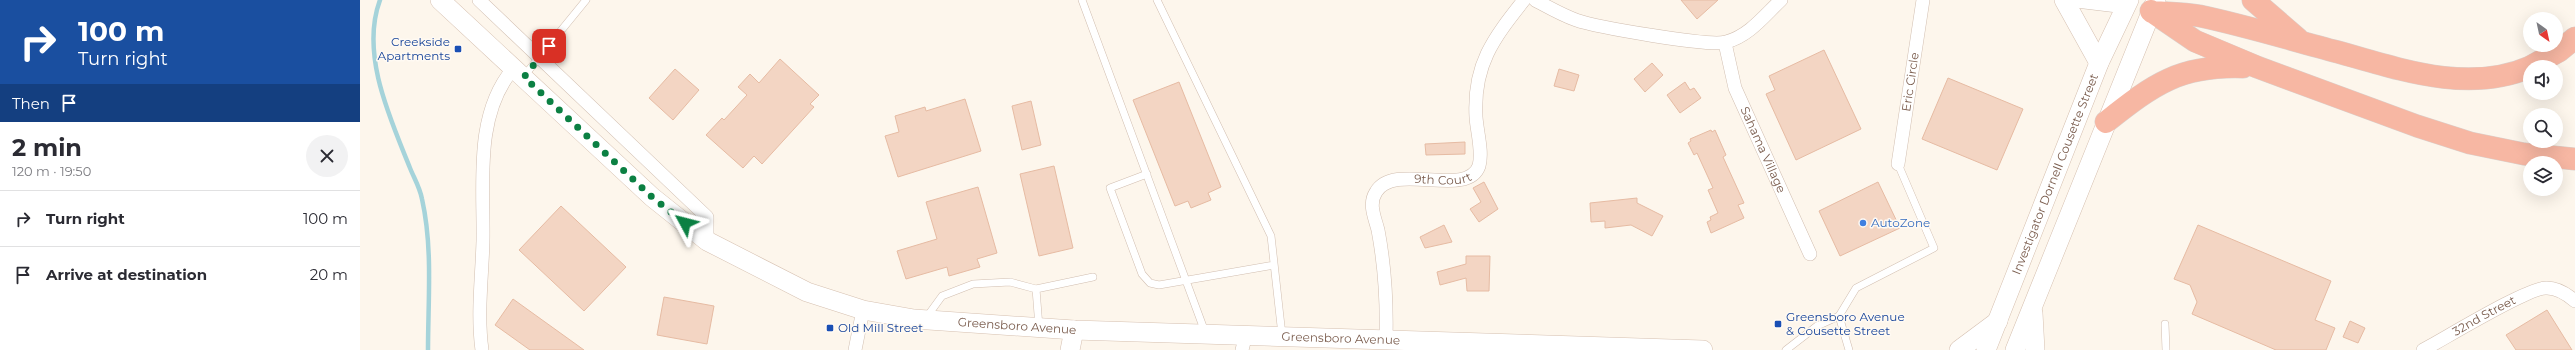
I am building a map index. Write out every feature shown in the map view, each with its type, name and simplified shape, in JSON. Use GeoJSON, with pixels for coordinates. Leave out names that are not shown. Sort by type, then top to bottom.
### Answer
{"type":"FeatureCollection","features":[{"type":"Feature","properties":{"kind":"highway"},"geometry":{"type":"LineString","coordinates":[[2253,0],[2302,42]]}},
{"type":"Feature","properties":{"kind":"highway"},"geometry":{"type":"LineString","coordinates":[[2153,6],[2302,42],[2415,74],[2453,78],[2490,78],[2515,74],[2523,70]]}},
{"type":"Feature","properties":{"kind":"highway"},"geometry":{"type":"LineString","coordinates":[[2153,6],[2195,41],[2257,67],[2364,108],[2470,143],[2524,154],[2575,159]]}},
{"type":"Feature","properties":{"kind":"highway"},"geometry":{"type":"LineString","coordinates":[[2543,60],[2559,51],[2575,38]]}},
{"type":"Feature","properties":{"kind":"highway"},"geometry":{"type":"LineString","coordinates":[[2106,122],[2137,97],[2183,72],[2215,66],[2257,67]]}},
{"type":"Feature","properties":{"kind":"main road","name":"Greensboro Avenue"},"geometry":{"type":"LineString","coordinates":[[440,0],[652,197],[708,241],[807,292],[863,310],[925,320],[1074,330],[1205,333],[1244,342],[1282,335],[1392,343],[1703,350]]}},
{"type":"Feature","properties":{"kind":"main road"},"geometry":{"type":"LineString","coordinates":[[2064,0],[2100,63]]}},
{"type":"Feature","properties":{"kind":"main road"},"geometry":{"type":"LineString","coordinates":[[2015,350],[2153,6],[2128,3]]}},
{"type":"Feature","properties":{"kind":"main road","name":"Investigator Dornell Cousette Street"},"geometry":{"type":"LineString","coordinates":[[1986,350],[2100,63],[2128,3]]}},
{"type":"Feature","properties":{"kind":"main road"},"geometry":{"type":"LineString","coordinates":[[2033,308],[2035,350]]}},
{"type":"Feature","properties":{"kind":"main road"},"geometry":{"type":"LineString","coordinates":[[1960,350],[1999,320]]}},
{"type":"Feature","properties":{"kind":"main road"},"geometry":{"type":"LineString","coordinates":[[1070,350],[1074,330]]}},
{"type":"Feature","properties":{"kind":"street"},"geometry":{"type":"LineString","coordinates":[[479,0],[707,217],[708,241]]}},
{"type":"Feature","properties":{"kind":"street","name":"9th Court"},"geometry":{"type":"LineString","coordinates":[[1392,343],[1386,281],[1372,208],[1376,192],[1386,183],[1403,179],[1455,180],[1470,176],[1478,166],[1480,155],[1475,92],[1479,74],[1494,40],[1524,0]]}},
{"type":"Feature","properties":{"kind":"street"},"geometry":{"type":"LineString","coordinates":[[1535,0],[1576,20],[1594,25],[1704,43],[1725,43],[1746,33],[1781,0]]}},
{"type":"Feature","properties":{"kind":"street","name":"Eric Circle"},"geometry":{"type":"LineString","coordinates":[[1898,164],[1923,0]]}},
{"type":"Feature","properties":{"kind":"street"},"geometry":{"type":"LineString","coordinates":[[2068,0],[2128,3]]}},
{"type":"Feature","properties":{"kind":"street","name":"Sahama Village"},"geometry":{"type":"LineString","coordinates":[[1725,43],[1735,88],[1810,254]]}},
{"type":"Feature","properties":{"kind":"street"},"geometry":{"type":"LineString","coordinates":[[482,350],[480,280],[486,131],[498,88],[518,73]]}},
{"type":"Feature","properties":{"kind":"street","name":"32nd Street"},"geometry":{"type":"LineString","coordinates":[[2424,350],[2478,319],[2529,293],[2547,288],[2567,294],[2575,301]]}},
{"type":"Feature","properties":{"kind":"street"},"geometry":{"type":"LineString","coordinates":[[855,350],[863,310]]}},
{"type":"Feature","properties":{"kind":"lane"},"geometry":{"type":"LineString","coordinates":[[518,73],[540,58],[586,0]]}},
{"type":"Feature","properties":{"kind":"lane"},"geometry":{"type":"LineString","coordinates":[[1082,0],[1205,333]]}},
{"type":"Feature","properties":{"kind":"lane"},"geometry":{"type":"LineString","coordinates":[[1158,0],[1271,236],[1282,335]]}},
{"type":"Feature","properties":{"kind":"lane"},"geometry":{"type":"LineString","coordinates":[[1786,350],[1817,326],[1839,316],[1856,288],[1934,248],[1898,164]]}},
{"type":"Feature","properties":{"kind":"lane"},"geometry":{"type":"LineString","coordinates":[[1147,174],[1110,188],[1142,274],[1150,284],[1159,285],[1186,279],[1274,265]]}},
{"type":"Feature","properties":{"kind":"lane"},"geometry":{"type":"LineString","coordinates":[[925,320],[942,296],[973,284],[1010,282],[1036,289],[1093,277]]}},
{"type":"Feature","properties":{"kind":"lane"},"geometry":{"type":"LineString","coordinates":[[1036,289],[1039,327]]}},
{"type":"Feature","properties":{"kind":"lane"},"geometry":{"type":"LineString","coordinates":[[1839,316],[1849,350]]}},
{"type":"Feature","properties":{"kind":"lane"},"geometry":{"type":"LineString","coordinates":[[2165,324],[2166,350]]}},
{"type":"Feature","properties":{"kind":"building"},"geometry":{"type":"Polygon","coordinates":[[[1681,0],[1718,0],[1697,19],[1681,0]]]}},
{"type":"Feature","properties":{"kind":"building"},"geometry":{"type":"Polygon","coordinates":[[[1824,50],[1861,129],[1796,160],[1766,94],[1775,90],[1769,76],[1824,50]]]}},
{"type":"Feature","properties":{"kind":"building"},"geometry":{"type":"Polygon","coordinates":[[[780,59],[819,95],[810,104],[814,107],[762,164],[754,156],[743,168],[706,135],[722,118],[724,120],[747,95],[738,87],[750,74],[759,83],[780,59]]]}},
{"type":"Feature","properties":{"kind":"building"},"geometry":{"type":"Polygon","coordinates":[[[1652,63],[1663,75],[1645,92],[1634,79],[1652,63]]]}},
{"type":"Feature","properties":{"kind":"building"},"geometry":{"type":"Polygon","coordinates":[[[675,69],[699,90],[673,120],[649,98],[675,69]]]}},
{"type":"Feature","properties":{"kind":"building"},"geometry":{"type":"Polygon","coordinates":[[[1559,69],[1579,75],[1574,91],[1554,86],[1559,69]]]}},
{"type":"Feature","properties":{"kind":"building"},"geometry":{"type":"Polygon","coordinates":[[[1948,78],[2023,109],[1997,170],[1922,139],[1948,78]]]}},
{"type":"Feature","properties":{"kind":"building"},"geometry":{"type":"Polygon","coordinates":[[[1179,82],[1221,187],[1208,193],[1211,200],[1191,208],[1188,201],[1175,206],[1133,100],[1179,82]]]}},
{"type":"Feature","properties":{"kind":"building"},"geometry":{"type":"Polygon","coordinates":[[[1685,82],[1690,90],[1694,88],[1701,98],[1680,113],[1667,95],[1685,82]]]}},
{"type":"Feature","properties":{"kind":"building"},"geometry":{"type":"Polygon","coordinates":[[[965,99],[981,151],[898,177],[885,136],[899,132],[895,116],[925,107],[926,111],[965,99]]]}},
{"type":"Feature","properties":{"kind":"building"},"geometry":{"type":"Polygon","coordinates":[[[1031,101],[1041,145],[1022,150],[1012,106],[1031,101]]]}},
{"type":"Feature","properties":{"kind":"building"},"geometry":{"type":"Polygon","coordinates":[[[1711,130],[1712,132],[1715,130],[1726,155],[1723,157],[1744,203],[1738,205],[1744,218],[1711,233],[1707,222],[1711,220],[1710,217],[1718,213],[1708,190],[1713,188],[1697,153],[1694,155],[1688,143],[1691,141],[1690,139],[1711,130]]]}},
{"type":"Feature","properties":{"kind":"building"},"geometry":{"type":"Polygon","coordinates":[[[1465,142],[1465,154],[1426,155],[1425,144],[1465,142]]]}},
{"type":"Feature","properties":{"kind":"building"},"geometry":{"type":"Polygon","coordinates":[[[1054,166],[1073,248],[1039,256],[1020,174],[1054,166]]]}},
{"type":"Feature","properties":{"kind":"building"},"geometry":{"type":"Polygon","coordinates":[[[1484,182],[1498,209],[1479,222],[1470,209],[1481,202],[1473,188],[1484,182]]]}},
{"type":"Feature","properties":{"kind":"building"},"geometry":{"type":"Polygon","coordinates":[[[1878,182],[1900,228],[1840,256],[1819,211],[1878,182]]]}},
{"type":"Feature","properties":{"kind":"building"},"geometry":{"type":"Polygon","coordinates":[[[978,187],[997,253],[977,259],[980,267],[949,276],[947,267],[906,279],[897,251],[937,239],[926,202],[978,187]]]}},
{"type":"Feature","properties":{"kind":"building"},"geometry":{"type":"Polygon","coordinates":[[[1637,198],[1637,203],[1663,216],[1652,236],[1631,225],[1605,228],[1605,221],[1591,222],[1590,203],[1637,198]]]}},
{"type":"Feature","properties":{"kind":"building"},"geometry":{"type":"Polygon","coordinates":[[[561,206],[626,267],[584,311],[519,250],[561,206]]]}},
{"type":"Feature","properties":{"kind":"building"},"geometry":{"type":"Polygon","coordinates":[[[1444,225],[1452,242],[1425,248],[1420,237],[1444,225]]]}},
{"type":"Feature","properties":{"kind":"building"},"geometry":{"type":"Polygon","coordinates":[[[2198,225],[2331,281],[2315,320],[2335,328],[2326,350],[2276,350],[2192,314],[2197,302],[2190,285],[2174,279],[2198,225]]]}},
{"type":"Feature","properties":{"kind":"building"},"geometry":{"type":"Polygon","coordinates":[[[1466,256],[1490,256],[1489,291],[1467,291],[1466,278],[1440,285],[1437,272],[1466,264],[1466,256]]]}},
{"type":"Feature","properties":{"kind":"building"},"geometry":{"type":"Polygon","coordinates":[[[664,297],[714,306],[707,344],[657,335],[664,297]]]}},
{"type":"Feature","properties":{"kind":"building"},"geometry":{"type":"Polygon","coordinates":[[[513,299],[584,350],[530,350],[495,325],[513,299]]]}},
{"type":"Feature","properties":{"kind":"building"},"geometry":{"type":"Polygon","coordinates":[[[2547,310],[2572,350],[2516,350],[2506,335],[2547,310]]]}},
{"type":"Feature","properties":{"kind":"building"},"geometry":{"type":"Polygon","coordinates":[[[2350,321],[2365,328],[2358,343],[2343,337],[2350,321]]]}},
{"type":"Feature","properties":{"kind":"waterway"},"geometry":{"type":"LineString","coordinates":[[380,0],[375,21],[373,42],[375,64],[386,107],[420,191],[428,236],[428,350]]}},
{"type":"Feature","properties":{"kind":"place","name":"Creekside Apartments"},"geometry":{"type":"Point","coordinates":[458,49]}},
{"type":"Feature","properties":{"kind":"place","name":"AutoZone"},"geometry":{"type":"Point","coordinates":[1863,223]}},
{"type":"Feature","properties":{"kind":"place","name":"Greensboro Avenue & Cousette Street"},"geometry":{"type":"Point","coordinates":[1778,324]}},
{"type":"Feature","properties":{"kind":"place","name":"Old Mill Street"},"geometry":{"type":"Point","coordinates":[830,328]}},
{"type":"Feature","properties":{"kind":"route"},"geometry":{"type":"LineString","coordinates":[[549,46],[524,77],[652,197],[685,223]]}}]}
